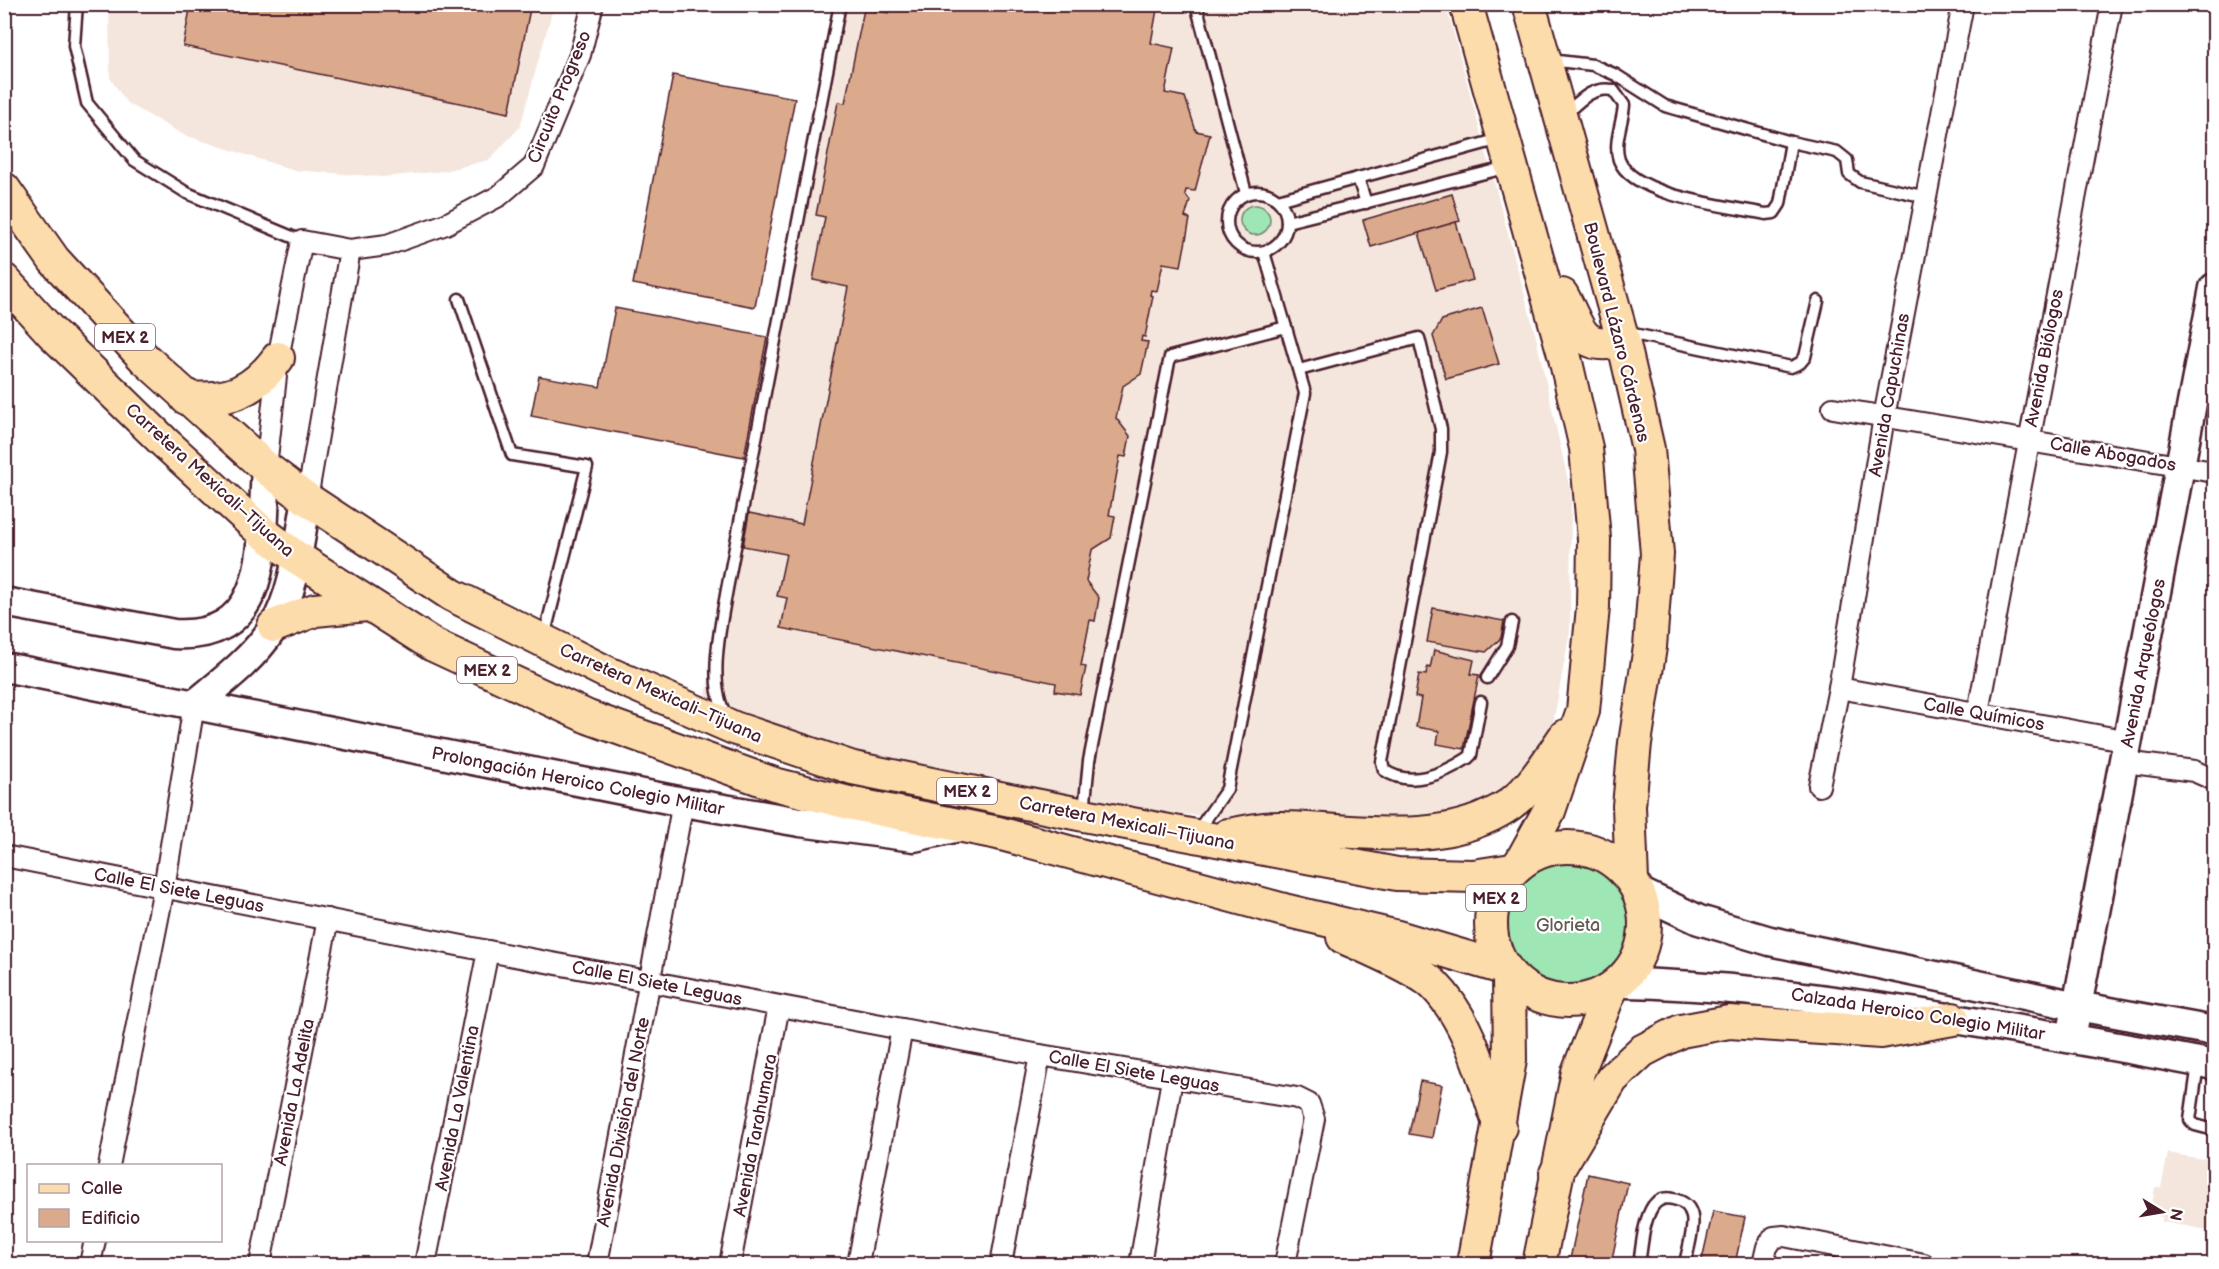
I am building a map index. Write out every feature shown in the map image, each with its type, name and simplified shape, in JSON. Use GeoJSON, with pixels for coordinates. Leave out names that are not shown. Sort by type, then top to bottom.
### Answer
{"type":"FeatureCollection","features":[{"type":"Feature","properties":{"kind":"main road"},"geometry":{"type":"LineString","coordinates":[[1466,4],[1565,358],[1587,459],[1594,539],[1593,607],[1583,711],[1550,811],[1517,866]]}},
{"type":"Feature","properties":{"kind":"main road","name":"Boulevard Lázaro Cárdenas"},"geometry":{"type":"LineString","coordinates":[[1529,4],[1622,336],[1648,449],[1657,554],[1650,647],[1635,743],[1629,806],[1635,886]]}},
{"type":"Feature","properties":{"kind":"main road","name":"Carretera Mexicali–Tijuana"},"geometry":{"type":"LineString","coordinates":[[4,189],[54,260],[145,359],[266,468],[307,499],[452,595],[610,674],[734,728],[853,768],[1084,815],[1397,874],[1473,876],[1517,866]]}},
{"type":"Feature","properties":{"kind":"main road"},"geometry":{"type":"LineString","coordinates":[[1537,261],[1557,286],[1586,340],[1601,345],[1622,336]]}},
{"type":"Feature","properties":{"kind":"main road","name":"Carretera Mexicali–Tijuana"},"geometry":{"type":"LineString","coordinates":[[4,280],[52,333],[261,531],[367,605],[433,645],[588,717],[691,757],[774,784],[853,804],[998,833],[1284,910]]}},
{"type":"Feature","properties":{"kind":"main road","name":"Avenida Arqueólogos"},"geometry":{"type":"LineString","coordinates":[[2071,1038],[2214,288]]}},
{"type":"Feature","properties":{"kind":"main road"},"geometry":{"type":"LineString","coordinates":[[186,398],[207,400],[230,397],[247,389],[265,376],[278,358]]}},
{"type":"Feature","properties":{"kind":"main road"},"geometry":{"type":"LineString","coordinates":[[4,602],[174,634],[191,635],[229,623],[243,610],[252,594],[261,531],[266,468]]}},
{"type":"Feature","properties":{"kind":"main road"},"geometry":{"type":"LineString","coordinates":[[4,667],[194,705],[256,650],[274,626],[287,594],[307,499]]}},
{"type":"Feature","properties":{"kind":"main road"},"geometry":{"type":"LineString","coordinates":[[274,626],[315,610],[367,605]]}},
{"type":"Feature","properties":{"kind":"main road","name":"Prolongación Heroico Colegio Militar"},"geometry":{"type":"LineString","coordinates":[[194,705],[683,802],[800,822],[914,837],[965,826]]}},
{"type":"Feature","properties":{"kind":"main road"},"geometry":{"type":"LineString","coordinates":[[1199,837],[1281,828],[1420,834],[1465,826],[1501,811],[1531,784],[1583,711]]}},
{"type":"Feature","properties":{"kind":"main road"},"geometry":{"type":"LineString","coordinates":[[998,833],[1072,835],[1081,826],[1084,815]]}},
{"type":"Feature","properties":{"kind":"main road","name":"MEX 2"},"geometry":{"type":"LineString","coordinates":[[1615,986],[1591,998],[1571,1002],[1550,999],[1530,991],[1507,972],[1496,950],[1491,930],[1493,908],[1500,888],[1517,866],[1552,848],[1588,849],[1605,856],[1620,867],[1635,886]]}},
{"type":"Feature","properties":{"kind":"main road"},"geometry":{"type":"LineString","coordinates":[[1539,1264],[1578,1072],[1615,986],[1632,968],[1641,950],[1645,931],[1644,911],[1635,886]]}},
{"type":"Feature","properties":{"kind":"main road","name":"Calzada Heroico Colegio Militar"},"geometry":{"type":"LineString","coordinates":[[1635,886],[1699,920],[1770,941],[2076,1006],[2214,1031]]}},
{"type":"Feature","properties":{"kind":"main road"},"geometry":{"type":"LineString","coordinates":[[1284,910],[1398,937],[1507,972],[1510,1060],[1500,1127],[1473,1264]]}},
{"type":"Feature","properties":{"kind":"main road","name":"MEX 2"},"geometry":{"type":"LineString","coordinates":[[1284,910],[1381,955],[1432,983],[1451,1007],[1464,1032],[1500,1127]]}},
{"type":"Feature","properties":{"kind":"main road","name":"Calzada Heroico Colegio Militar"},"geometry":{"type":"LineString","coordinates":[[1615,986],[1675,983],[1750,990],[1953,1019],[2207,1063]]}},
{"type":"Feature","properties":{"kind":"main road"},"geometry":{"type":"LineString","coordinates":[[1556,1173],[1612,1079],[1642,1051],[1681,1030],[1729,1023],[1881,1032],[1953,1019]]}},
{"type":"Feature","properties":{"kind":"street","name":"Circuito Progreso"},"geometry":{"type":"LineString","coordinates":[[302,241],[350,250],[387,245],[446,224],[499,196],[534,166],[580,55],[593,4]]}},
{"type":"Feature","properties":{"kind":"street","name":"Avenida Capuchinas"},"geometry":{"type":"LineString","coordinates":[[1819,786],[1839,688],[1884,417],[1963,4]]}},
{"type":"Feature","properties":{"kind":"street","name":"Avenida Biólogos"},"geometry":{"type":"LineString","coordinates":[[1978,712],[2112,4]]}},
{"type":"Feature","properties":{"kind":"street"},"geometry":{"type":"LineString","coordinates":[[266,468],[278,358],[302,241]]}},
{"type":"Feature","properties":{"kind":"street"},"geometry":{"type":"LineString","coordinates":[[307,499],[350,250]]}},
{"type":"Feature","properties":{"kind":"street","name":"Calle Abogados"},"geometry":{"type":"LineString","coordinates":[[1833,408],[2029,439],[2214,472]]}},
{"type":"Feature","properties":{"kind":"street","name":"Calle Químicos"},"geometry":{"type":"LineString","coordinates":[[1839,688],[1978,712],[2127,751],[2194,771],[2214,780]]}},
{"type":"Feature","properties":{"kind":"street"},"geometry":{"type":"LineString","coordinates":[[110,1164],[164,888],[194,705]]}},
{"type":"Feature","properties":{"kind":"street","name":"Avenida División del Norte"},"geometry":{"type":"LineString","coordinates":[[597,1264],[683,802]]}},
{"type":"Feature","properties":{"kind":"street","name":"Calle El Siete Leguas"},"geometry":{"type":"LineString","coordinates":[[4,856],[650,982],[1173,1079],[1297,1098],[1309,1104],[1314,1119],[1285,1264]]}},
{"type":"Feature","properties":{"kind":"street","name":"Avenida La Adelita"},"geometry":{"type":"LineString","coordinates":[[260,1264],[328,919]]}},
{"type":"Feature","properties":{"kind":"street","name":"Avenida La Valentina"},"geometry":{"type":"LineString","coordinates":[[425,1264],[488,951]]}},
{"type":"Feature","properties":{"kind":"street","name":"Avenida Tarahumara"},"geometry":{"type":"LineString","coordinates":[[730,1264],[779,1006]]}},
{"type":"Feature","properties":{"kind":"street"},"geometry":{"type":"LineString","coordinates":[[858,1264],[902,1029]]}},
{"type":"Feature","properties":{"kind":"street"},"geometry":{"type":"LineString","coordinates":[[1001,1264],[1041,1055]]}},
{"type":"Feature","properties":{"kind":"street"},"geometry":{"type":"LineString","coordinates":[[1140,1264],[1173,1079]]}},
{"type":"Feature","properties":{"kind":"street"},"geometry":{"type":"LineString","coordinates":[[1763,1264],[1767,1246],[1774,1237],[1785,1236],[1924,1264]]}},
{"type":"Feature","properties":{"kind":"street"},"geometry":{"type":"LineString","coordinates":[[90,1264],[95,1242]]}},
{"type":"Feature","properties":{"kind":"lane"},"geometry":{"type":"LineString","coordinates":[[77,4],[74,46],[87,103],[134,160],[187,193],[302,241]]}},
{"type":"Feature","properties":{"kind":"lane"},"geometry":{"type":"LineString","coordinates":[[734,728],[720,706],[717,680],[719,638],[840,4]]}},
{"type":"Feature","properties":{"kind":"lane"},"geometry":{"type":"LineString","coordinates":[[1196,4],[1246,193]]}},
{"type":"Feature","properties":{"kind":"lane"},"geometry":{"type":"LineString","coordinates":[[1546,59],[1593,65],[1616,75],[1665,106],[1791,142],[1837,152],[1847,160],[1849,174],[1860,182],[1926,197]]}},
{"type":"Feature","properties":{"kind":"lane"},"geometry":{"type":"LineString","coordinates":[[1560,119],[1589,93],[1602,88],[1613,90],[1624,105],[1617,144],[1618,158],[1625,172],[1655,190],[1766,214],[1774,213],[1780,204],[1791,142]]}},
{"type":"Feature","properties":{"kind":"lane"},"geometry":{"type":"LineString","coordinates":[[1278,200],[1358,178],[1508,152]]}},
{"type":"Feature","properties":{"kind":"lane"},"geometry":{"type":"LineString","coordinates":[[1287,222],[1366,203],[1508,152]]}},
{"type":"Feature","properties":{"kind":"lane"},"geometry":{"type":"LineString","coordinates":[[1358,178],[1366,203]]}},
{"type":"Feature","properties":{"kind":"lane"},"geometry":{"type":"LineString","coordinates":[[1263,192],[1278,200],[1287,222],[1281,241],[1264,252],[1244,250],[1229,236],[1227,216],[1231,206],[1246,193],[1263,192]]}},
{"type":"Feature","properties":{"kind":"lane"},"geometry":{"type":"LineString","coordinates":[[1199,837],[1223,799],[1230,775],[1305,393],[1264,252]]}},
{"type":"Feature","properties":{"kind":"lane"},"geometry":{"type":"LineString","coordinates":[[459,299],[512,455],[587,467],[543,640]]}},
{"type":"Feature","properties":{"kind":"lane"},"geometry":{"type":"LineString","coordinates":[[1622,336],[1791,367],[1800,363],[1805,357],[1818,301]]}},
{"type":"Feature","properties":{"kind":"lane"},"geometry":{"type":"LineString","coordinates":[[1084,815],[1085,785],[1170,357],[1286,327]]}},
{"type":"Feature","properties":{"kind":"lane"},"geometry":{"type":"LineString","coordinates":[[1299,370],[1419,338],[1436,402],[1441,429],[1441,452],[1382,762],[1384,770],[1402,778],[1436,775],[1468,758],[1471,755],[1481,702]]}},
{"type":"Feature","properties":{"kind":"lane"},"geometry":{"type":"LineString","coordinates":[[1487,678],[1507,646],[1512,622]]}},
{"type":"Feature","properties":{"kind":"lane"},"geometry":{"type":"LineString","coordinates":[[2207,1063],[2190,1120],[2195,1125],[2214,1130]]}},
{"type":"Feature","properties":{"kind":"lane"},"geometry":{"type":"LineString","coordinates":[[1639,1264],[1652,1207],[1659,1200],[1669,1198],[1684,1201],[1694,1218],[1684,1264]]}},
{"type":"Feature","properties":{"kind":"shaded area"},"geometry":{"type":"Polygon","coordinates":[[[109,4],[554,5],[520,127],[489,160],[444,171],[383,177],[293,170],[184,135],[127,103],[110,78],[109,4]]]}},
{"type":"Feature","properties":{"kind":"shaded area"},"geometry":{"type":"Polygon","coordinates":[[[837,5],[1446,5],[1535,333],[1571,494],[1570,631],[1553,724],[1523,778],[1480,811],[1428,822],[1240,819],[1142,811],[914,768],[765,724],[706,695],[837,5]]]}},
{"type":"Feature","properties":{"kind":"shaded area"},"geometry":{"type":"Polygon","coordinates":[[[2168,1153],[2202,1159],[2214,1153],[2214,1229],[2162,1222],[2162,1217],[2150,1215],[2155,1187],[2161,1188],[2168,1153]]]}},
{"type":"Feature","properties":{"kind":"green space"},"geometry":{"type":"Polygon","coordinates":[[[1255,205],[1265,210],[1270,220],[1265,230],[1255,235],[1245,230],[1240,220],[1245,210],[1255,205]]]}},
{"type":"Feature","properties":{"kind":"green space","name":"Glorieta"},"geometry":{"type":"Polygon","coordinates":[[[1568,864],[1591,869],[1611,882],[1624,902],[1629,925],[1624,948],[1611,968],[1591,981],[1568,986],[1545,981],[1525,968],[1512,948],[1507,925],[1512,902],[1525,882],[1545,869],[1568,864]]]}},
{"type":"Feature","properties":{"kind":"building"},"geometry":{"type":"Polygon","coordinates":[[[191,4],[531,4],[509,113],[183,46],[191,4]]]}},
{"type":"Feature","properties":{"kind":"building"},"geometry":{"type":"Polygon","coordinates":[[[890,4],[1158,4],[1151,43],[1174,48],[1165,93],[1185,97],[1196,131],[1210,134],[1195,191],[1186,190],[1185,194],[1190,201],[1185,217],[1190,219],[1181,266],[1163,263],[1157,291],[1151,290],[1150,295],[1153,296],[1145,337],[1142,336],[1141,341],[1148,342],[1141,374],[1123,386],[1116,418],[1130,436],[1126,457],[1120,456],[1109,515],[1115,516],[1111,538],[1092,550],[1086,581],[1099,598],[1095,621],[1090,620],[1081,666],[1086,667],[1080,695],[1055,691],[1056,683],[781,628],[787,598],[777,596],[786,554],[743,546],[749,513],[802,524],[848,287],[813,280],[825,217],[816,215],[838,102],[845,103],[864,9],[889,13],[890,4]]]}},
{"type":"Feature","properties":{"kind":"building"},"geometry":{"type":"Polygon","coordinates":[[[673,75],[795,98],[755,307],[633,284],[673,75]]]}},
{"type":"Feature","properties":{"kind":"building"},"geometry":{"type":"Polygon","coordinates":[[[1452,194],[1460,221],[1371,247],[1363,220],[1452,194]]]}},
{"type":"Feature","properties":{"kind":"building"},"geometry":{"type":"Polygon","coordinates":[[[1456,222],[1473,280],[1436,290],[1419,233],[1456,222]]]}},
{"type":"Feature","properties":{"kind":"building"},"geometry":{"type":"Polygon","coordinates":[[[615,308],[767,337],[744,457],[531,416],[539,376],[600,387],[615,308]]]}},
{"type":"Feature","properties":{"kind":"building"},"geometry":{"type":"Polygon","coordinates":[[[1482,308],[1499,364],[1446,379],[1433,336],[1442,320],[1482,308]]]}},
{"type":"Feature","properties":{"kind":"building"},"geometry":{"type":"Polygon","coordinates":[[[1433,608],[1504,621],[1501,638],[1486,652],[1427,642],[1433,608]]]}},
{"type":"Feature","properties":{"kind":"building"},"geometry":{"type":"Polygon","coordinates":[[[1434,650],[1474,660],[1471,674],[1479,675],[1464,749],[1437,744],[1439,731],[1416,727],[1421,698],[1415,697],[1419,674],[1426,675],[1434,650]]]}},
{"type":"Feature","properties":{"kind":"building"},"geometry":{"type":"Polygon","coordinates":[[[1420,1081],[1442,1085],[1432,1138],[1409,1134],[1420,1081]]]}},
{"type":"Feature","properties":{"kind":"building"},"geometry":{"type":"Polygon","coordinates":[[[1588,1174],[1628,1183],[1611,1264],[1569,1264],[1588,1174]]]}},
{"type":"Feature","properties":{"kind":"building"},"geometry":{"type":"Polygon","coordinates":[[[1713,1211],[1745,1217],[1735,1264],[1701,1264],[1713,1211]]]}}]}
